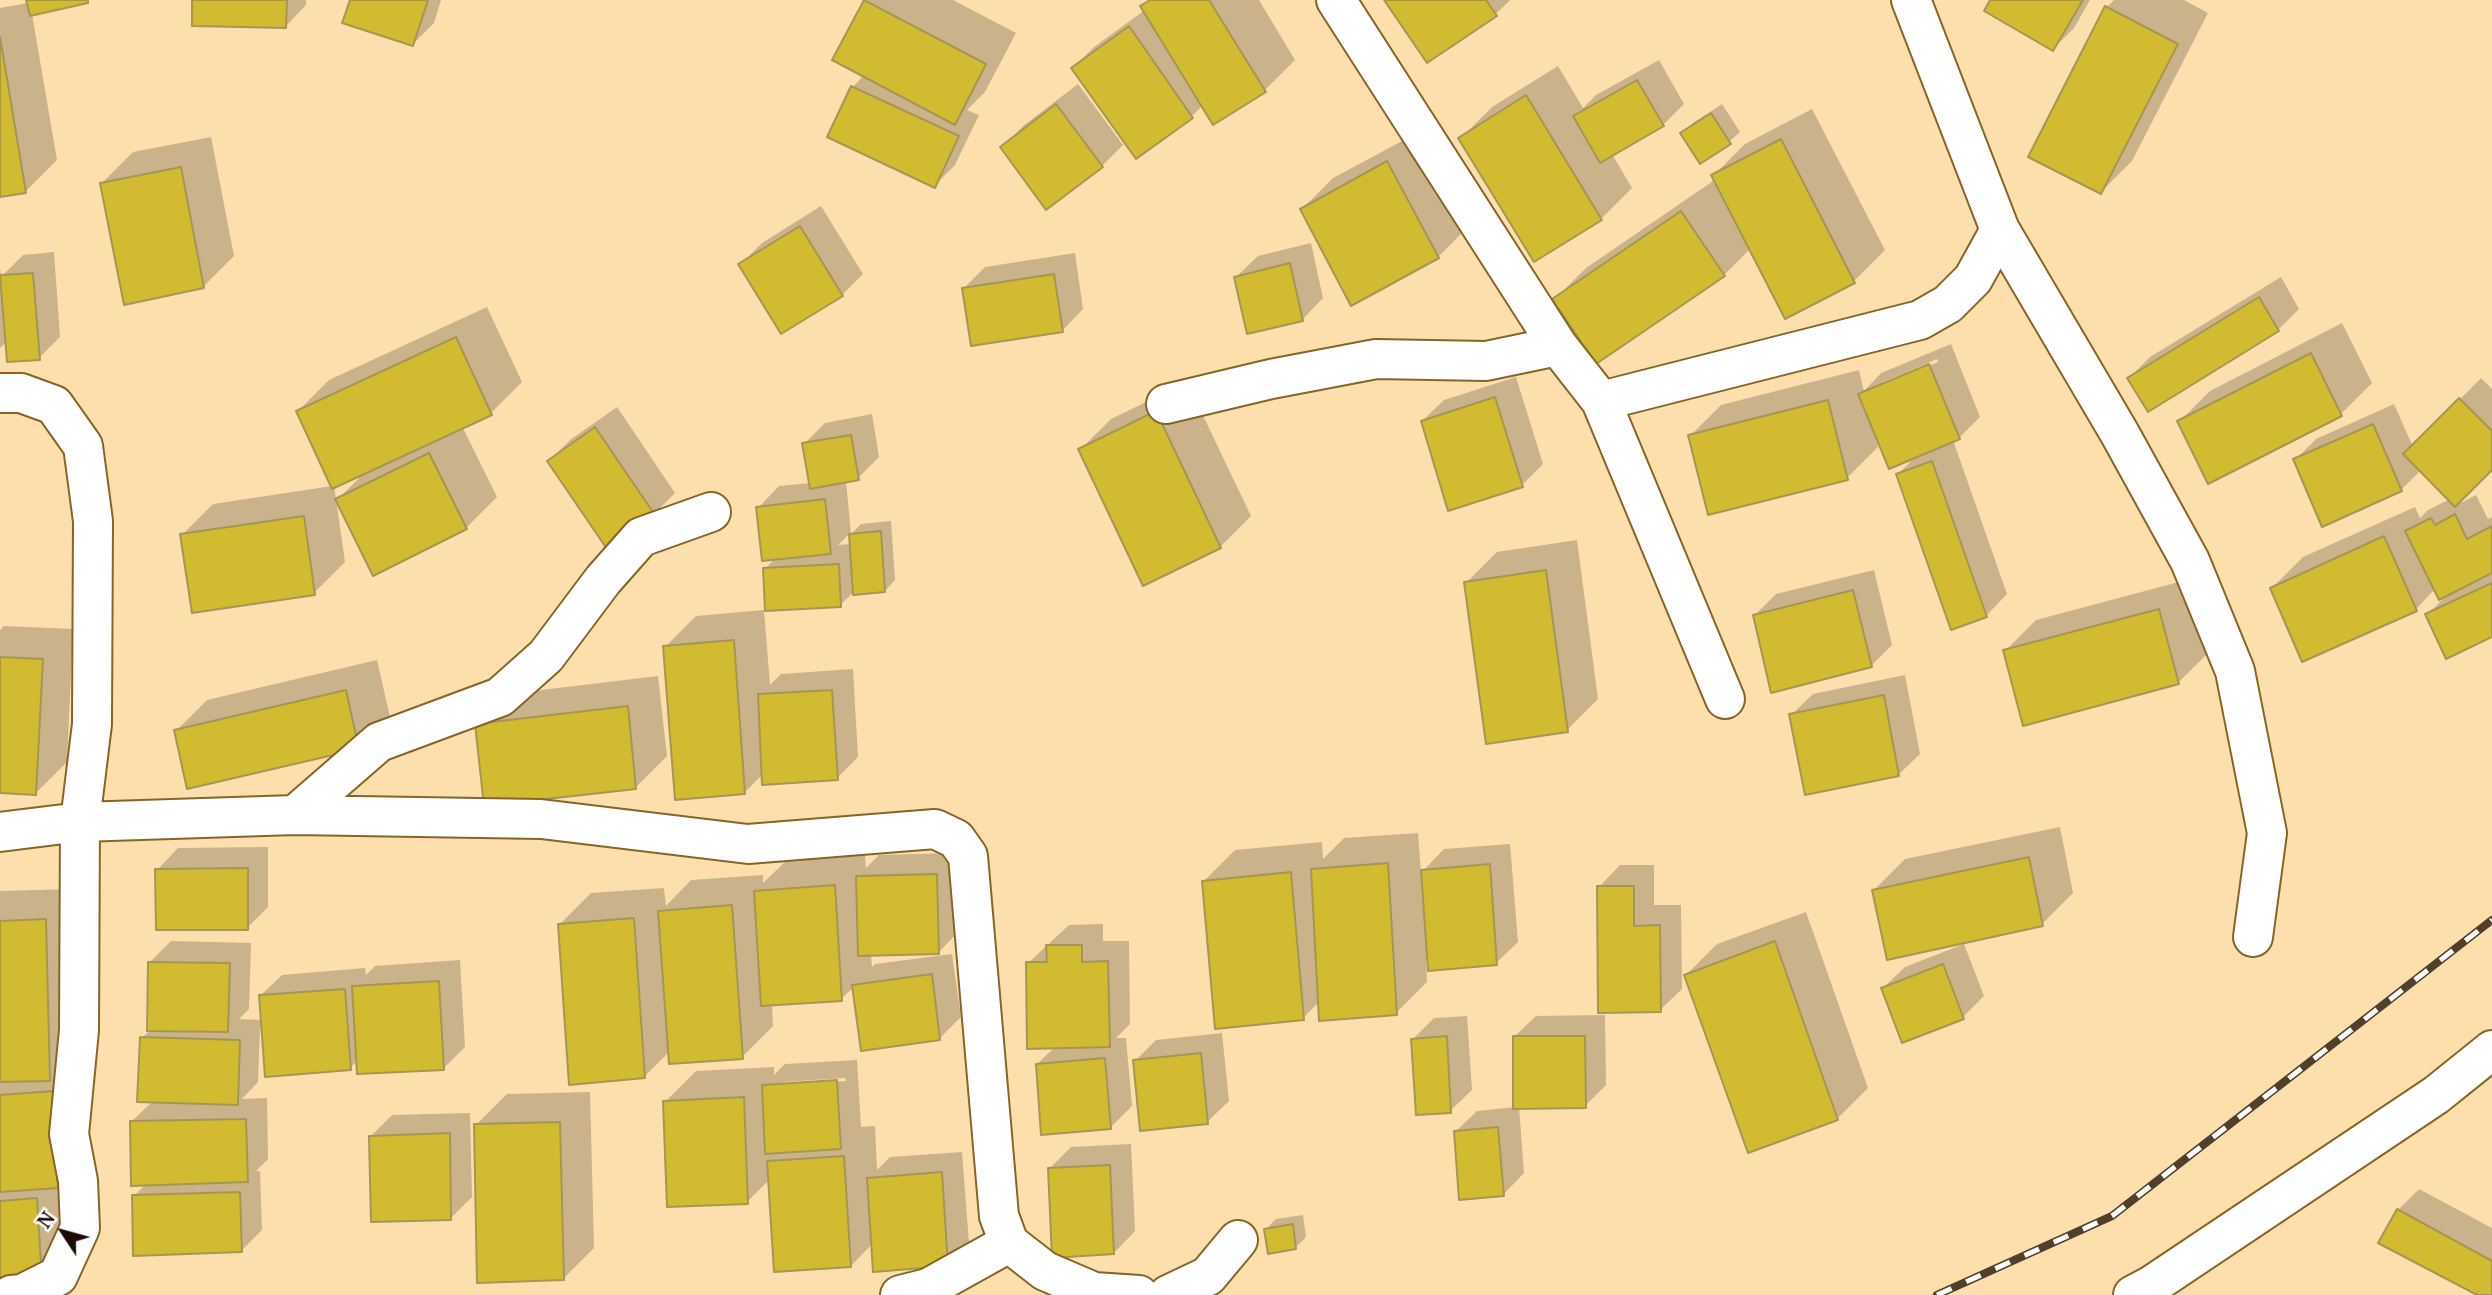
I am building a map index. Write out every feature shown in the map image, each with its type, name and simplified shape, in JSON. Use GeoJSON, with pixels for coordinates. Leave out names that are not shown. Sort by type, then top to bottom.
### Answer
{"type":"FeatureCollection","features":[{"type":"Feature","properties":{"kind":"street"},"geometry":{"type":"LineString","coordinates":[[1336,0],[1558,346],[1601,401],[1725,699]]}},
{"type":"Feature","properties":{"kind":"street"},"geometry":{"type":"LineString","coordinates":[[1911,0],[2000,230],[2120,434],[2190,561],[2235,671],[2267,833],[2253,937]]}},
{"type":"Feature","properties":{"kind":"street"},"geometry":{"type":"LineString","coordinates":[[1601,401],[1920,320],[1948,304],[1973,279],[2000,230]]}},
{"type":"Feature","properties":{"kind":"street"},"geometry":{"type":"LineString","coordinates":[[1166,404],[1271,379],[1376,359],[1486,360],[1558,346]]}},
{"type":"Feature","properties":{"kind":"street"},"geometry":{"type":"LineString","coordinates":[[0,393],[21,393],[54,405],[83,446],[93,521],[92,710],[80,822],[79,1030],[69,1134],[78,1181],[80,1228],[58,1276],[22,1294],[11,1295]]}},
{"type":"Feature","properties":{"kind":"street"},"geometry":{"type":"LineString","coordinates":[[295,815],[379,743],[500,697],[546,656],[603,580],[641,537],[711,512]]}},
{"type":"Feature","properties":{"kind":"street"},"geometry":{"type":"LineString","coordinates":[[0,832],[80,822],[295,815],[541,819],[748,844],[935,829],[956,839],[968,856],[996,1188],[999,1216],[1009,1243],[1045,1271],[1094,1292],[1139,1295]]}},
{"type":"Feature","properties":{"kind":"street"},"geometry":{"type":"LineString","coordinates":[[2133,1295],[2436,1095],[2492,1050]]}},
{"type":"Feature","properties":{"kind":"street"},"geometry":{"type":"LineString","coordinates":[[1168,1295],[1208,1276],[1238,1240]]}},
{"type":"Feature","properties":{"kind":"street"},"geometry":{"type":"LineString","coordinates":[[900,1295],[928,1288],[1009,1243]]}},
{"type":"Feature","properties":{"kind":"building"},"geometry":{"type":"Polygon","coordinates":[[[26,0],[88,0],[88,3],[30,16],[26,0]]]}},
{"type":"Feature","properties":{"kind":"building"},"geometry":{"type":"Polygon","coordinates":[[[192,0],[287,0],[286,28],[192,26],[192,0]]]}},
{"type":"Feature","properties":{"kind":"building"},"geometry":{"type":"Polygon","coordinates":[[[350,0],[428,0],[413,46],[342,23],[350,0]]]}},
{"type":"Feature","properties":{"kind":"building"},"geometry":{"type":"Polygon","coordinates":[[[864,0],[986,64],[955,125],[832,60],[864,0]]]}},
{"type":"Feature","properties":{"kind":"building"},"geometry":{"type":"Polygon","coordinates":[[[1150,0],[1209,0],[1266,92],[1213,125],[1140,6],[1150,0]]]}},
{"type":"Feature","properties":{"kind":"building"},"geometry":{"type":"Polygon","coordinates":[[[1384,0],[1486,0],[1497,16],[1427,63],[1384,0]]]}},
{"type":"Feature","properties":{"kind":"building"},"geometry":{"type":"Polygon","coordinates":[[[1990,0],[2083,0],[2053,51],[1984,11],[1990,0]]]}},
{"type":"Feature","properties":{"kind":"building"},"geometry":{"type":"Polygon","coordinates":[[[2105,6],[2178,44],[2101,194],[2028,157],[2105,6]]]}},
{"type":"Feature","properties":{"kind":"building"},"geometry":{"type":"Polygon","coordinates":[[[1129,26],[1193,118],[1136,159],[1071,68],[1129,26]]]}},
{"type":"Feature","properties":{"kind":"building"},"geometry":{"type":"Polygon","coordinates":[[[0,37],[26,193],[0,197],[0,37]]]}},
{"type":"Feature","properties":{"kind":"building"},"geometry":{"type":"Polygon","coordinates":[[[1637,80],[1664,126],[1600,163],[1573,116],[1637,80]]]}},
{"type":"Feature","properties":{"kind":"building"},"geometry":{"type":"Polygon","coordinates":[[[851,86],[959,136],[935,188],[827,137],[851,86]]]}},
{"type":"Feature","properties":{"kind":"building"},"geometry":{"type":"Polygon","coordinates":[[[1526,95],[1602,220],[1534,262],[1458,138],[1526,95]]]}},
{"type":"Feature","properties":{"kind":"building"},"geometry":{"type":"Polygon","coordinates":[[[1056,104],[1103,167],[1046,210],[1000,147],[1056,104]]]}},
{"type":"Feature","properties":{"kind":"building"},"geometry":{"type":"Polygon","coordinates":[[[1711,113],[1731,144],[1700,164],[1680,133],[1711,113]]]}},
{"type":"Feature","properties":{"kind":"building"},"geometry":{"type":"Polygon","coordinates":[[[1781,139],[1855,283],[1785,319],[1711,175],[1781,139]]]}},
{"type":"Feature","properties":{"kind":"building"},"geometry":{"type":"Polygon","coordinates":[[[1387,161],[1439,258],[1351,306],[1300,209],[1387,161]]]}},
{"type":"Feature","properties":{"kind":"building"},"geometry":{"type":"Polygon","coordinates":[[[181,167],[204,288],[124,305],[100,183],[181,167]]]}},
{"type":"Feature","properties":{"kind":"building"},"geometry":{"type":"Polygon","coordinates":[[[1681,211],[1725,276],[1596,364],[1552,299],[1681,211]]]}},
{"type":"Feature","properties":{"kind":"building"},"geometry":{"type":"Polygon","coordinates":[[[800,226],[843,296],[781,334],[738,264],[800,226]]]}},
{"type":"Feature","properties":{"kind":"building"},"geometry":{"type":"Polygon","coordinates":[[[1290,263],[1303,321],[1247,334],[1234,277],[1290,263]]]}},
{"type":"Feature","properties":{"kind":"building"},"geometry":{"type":"Polygon","coordinates":[[[33,273],[40,360],[7,362],[0,275],[33,273]]]}},
{"type":"Feature","properties":{"kind":"building"},"geometry":{"type":"Polygon","coordinates":[[[1054,274],[1063,332],[971,346],[962,288],[1054,274]]]}},
{"type":"Feature","properties":{"kind":"building"},"geometry":{"type":"Polygon","coordinates":[[[2259,297],[2279,331],[2148,412],[2127,378],[2259,297]]]}},
{"type":"Feature","properties":{"kind":"building"},"geometry":{"type":"Polygon","coordinates":[[[456,337],[492,415],[332,489],[296,411],[456,337]]]}},
{"type":"Feature","properties":{"kind":"building"},"geometry":{"type":"Polygon","coordinates":[[[2311,353],[2342,416],[2208,484],[2177,421],[2311,353]]]}},
{"type":"Feature","properties":{"kind":"building"},"geometry":{"type":"Polygon","coordinates":[[[1929,364],[1960,439],[1889,469],[1858,394],[1929,364]]]}},
{"type":"Feature","properties":{"kind":"building"},"geometry":{"type":"Polygon","coordinates":[[[1495,397],[1523,487],[1448,511],[1421,421],[1495,397]]]}},
{"type":"Feature","properties":{"kind":"building"},"geometry":{"type":"Polygon","coordinates":[[[2459,398],[2492,431],[2492,470],[2455,507],[2403,454],[2459,398]]]}},
{"type":"Feature","properties":{"kind":"building"},"geometry":{"type":"Polygon","coordinates":[[[1828,400],[1848,480],[1708,515],[1688,435],[1828,400]]]}},
{"type":"Feature","properties":{"kind":"building"},"geometry":{"type":"Polygon","coordinates":[[[1156,411],[1221,548],[1143,586],[1078,449],[1156,411]]]}},
{"type":"Feature","properties":{"kind":"building"},"geometry":{"type":"Polygon","coordinates":[[[2373,424],[2402,491],[2322,527],[2293,459],[2373,424]]]}},
{"type":"Feature","properties":{"kind":"building"},"geometry":{"type":"Polygon","coordinates":[[[595,427],[655,515],[607,549],[547,461],[595,427]]]}},
{"type":"Feature","properties":{"kind":"building"},"geometry":{"type":"Polygon","coordinates":[[[851,435],[859,480],[810,489],[802,443],[851,435]]]}},
{"type":"Feature","properties":{"kind":"building"},"geometry":{"type":"Polygon","coordinates":[[[429,453],[467,529],[373,576],[335,499],[429,453]]]}},
{"type":"Feature","properties":{"kind":"building"},"geometry":{"type":"Polygon","coordinates":[[[1932,461],[1987,617],[1951,630],[1896,474],[1932,461]]]}},
{"type":"Feature","properties":{"kind":"building"},"geometry":{"type":"Polygon","coordinates":[[[825,499],[831,554],[762,561],[756,507],[825,499]]]}},
{"type":"Feature","properties":{"kind":"building"},"geometry":{"type":"Polygon","coordinates":[[[2455,514],[2467,539],[2492,526],[2492,573],[2439,600],[2405,531],[2431,518],[2435,525],[2455,514]]]}},
{"type":"Feature","properties":{"kind":"building"},"geometry":{"type":"Polygon","coordinates":[[[304,516],[315,595],[192,613],[180,534],[304,516]]]}},
{"type":"Feature","properties":{"kind":"building"},"geometry":{"type":"Polygon","coordinates":[[[881,531],[885,592],[853,595],[849,534],[881,531]]]}},
{"type":"Feature","properties":{"kind":"building"},"geometry":{"type":"Polygon","coordinates":[[[2384,536],[2417,611],[2302,662],[2270,588],[2384,536]]]}},
{"type":"Feature","properties":{"kind":"building"},"geometry":{"type":"Polygon","coordinates":[[[839,564],[841,607],[765,611],[763,568],[839,564]]]}},
{"type":"Feature","properties":{"kind":"building"},"geometry":{"type":"Polygon","coordinates":[[[1546,570],[1568,732],[1486,744],[1464,582],[1546,570]]]}},
{"type":"Feature","properties":{"kind":"building"},"geometry":{"type":"Polygon","coordinates":[[[2492,583],[2492,637],[2446,659],[2425,614],[2492,583]]]}},
{"type":"Feature","properties":{"kind":"building"},"geometry":{"type":"Polygon","coordinates":[[[1853,590],[1872,667],[1771,693],[1753,615],[1853,590]]]}},
{"type":"Feature","properties":{"kind":"building"},"geometry":{"type":"Polygon","coordinates":[[[2159,609],[2179,684],[2023,726],[2003,650],[2159,609]]]}},
{"type":"Feature","properties":{"kind":"building"},"geometry":{"type":"Polygon","coordinates":[[[734,640],[745,794],[675,800],[663,646],[734,640]]]}},
{"type":"Feature","properties":{"kind":"building"},"geometry":{"type":"Polygon","coordinates":[[[0,657],[43,659],[36,795],[0,793],[0,657]]]}},
{"type":"Feature","properties":{"kind":"building"},"geometry":{"type":"Polygon","coordinates":[[[346,690],[359,749],[187,789],[174,730],[346,690]]]}},
{"type":"Feature","properties":{"kind":"building"},"geometry":{"type":"Polygon","coordinates":[[[832,690],[838,780],[762,785],[758,694],[832,690]]]}},
{"type":"Feature","properties":{"kind":"building"},"geometry":{"type":"Polygon","coordinates":[[[1884,695],[1899,776],[1805,795],[1789,714],[1884,695]]]}},
{"type":"Feature","properties":{"kind":"building"},"geometry":{"type":"Polygon","coordinates":[[[628,706],[636,789],[484,806],[475,724],[628,706]]]}},
{"type":"Feature","properties":{"kind":"building"},"geometry":{"type":"Polygon","coordinates":[[[2029,857],[2043,926],[1887,960],[1872,890],[2029,857]]]}},
{"type":"Feature","properties":{"kind":"building"},"geometry":{"type":"Polygon","coordinates":[[[1388,863],[1397,1015],[1319,1021],[1311,869],[1388,863]]]}},
{"type":"Feature","properties":{"kind":"building"},"geometry":{"type":"Polygon","coordinates":[[[1490,864],[1497,965],[1428,971],[1421,870],[1490,864]]]}},
{"type":"Feature","properties":{"kind":"building"},"geometry":{"type":"Polygon","coordinates":[[[248,868],[248,930],[156,930],[155,869],[248,868]]]}},
{"type":"Feature","properties":{"kind":"building"},"geometry":{"type":"Polygon","coordinates":[[[1291,872],[1304,1020],[1215,1029],[1202,881],[1291,872]]]}},
{"type":"Feature","properties":{"kind":"building"},"geometry":{"type":"Polygon","coordinates":[[[937,874],[939,954],[858,956],[856,876],[937,874]]]}},
{"type":"Feature","properties":{"kind":"building"},"geometry":{"type":"Polygon","coordinates":[[[835,885],[842,1001],[761,1006],[754,891],[835,885]]]}},
{"type":"Feature","properties":{"kind":"building"},"geometry":{"type":"Polygon","coordinates":[[[1597,886],[1634,886],[1634,926],[1660,925],[1661,1012],[1598,1013],[1597,886]]]}},
{"type":"Feature","properties":{"kind":"building"},"geometry":{"type":"Polygon","coordinates":[[[732,905],[743,1059],[669,1064],[658,911],[732,905]]]}},
{"type":"Feature","properties":{"kind":"building"},"geometry":{"type":"Polygon","coordinates":[[[634,918],[645,1078],[569,1085],[558,924],[634,918]]]}},
{"type":"Feature","properties":{"kind":"building"},"geometry":{"type":"Polygon","coordinates":[[[46,919],[50,1081],[0,1082],[0,921],[46,919]]]}},
{"type":"Feature","properties":{"kind":"building"},"geometry":{"type":"Polygon","coordinates":[[[1775,941],[1838,1120],[1748,1153],[1684,975],[1775,941]]]}},
{"type":"Feature","properties":{"kind":"building"},"geometry":{"type":"Polygon","coordinates":[[[1046,945],[1082,945],[1082,962],[1108,961],[1110,1047],[1027,1049],[1026,962],[1047,962],[1046,945]]]}},
{"type":"Feature","properties":{"kind":"building"},"geometry":{"type":"Polygon","coordinates":[[[148,962],[230,963],[228,1032],[147,1031],[148,962]]]}},
{"type":"Feature","properties":{"kind":"building"},"geometry":{"type":"Polygon","coordinates":[[[1943,964],[1964,1019],[1902,1043],[1881,988],[1943,964]]]}},
{"type":"Feature","properties":{"kind":"building"},"geometry":{"type":"Polygon","coordinates":[[[932,974],[940,1040],[861,1051],[852,985],[932,974]]]}},
{"type":"Feature","properties":{"kind":"building"},"geometry":{"type":"Polygon","coordinates":[[[439,981],[444,1070],[357,1074],[352,986],[439,981]]]}},
{"type":"Feature","properties":{"kind":"building"},"geometry":{"type":"Polygon","coordinates":[[[345,989],[351,1070],[265,1077],[259,995],[345,989]]]}},
{"type":"Feature","properties":{"kind":"building"},"geometry":{"type":"Polygon","coordinates":[[[1447,1036],[1451,1113],[1416,1115],[1411,1039],[1447,1036]]]}},
{"type":"Feature","properties":{"kind":"building"},"geometry":{"type":"Polygon","coordinates":[[[1513,1036],[1585,1036],[1586,1108],[1513,1109],[1513,1036]]]}},
{"type":"Feature","properties":{"kind":"building"},"geometry":{"type":"Polygon","coordinates":[[[140,1037],[240,1040],[238,1105],[137,1102],[140,1037]]]}},
{"type":"Feature","properties":{"kind":"building"},"geometry":{"type":"Polygon","coordinates":[[[1201,1053],[1208,1124],[1140,1131],[1133,1060],[1201,1053]]]}},
{"type":"Feature","properties":{"kind":"building"},"geometry":{"type":"Polygon","coordinates":[[[1105,1058],[1111,1129],[1041,1135],[1036,1064],[1105,1058]]]}},
{"type":"Feature","properties":{"kind":"building"},"geometry":{"type":"Polygon","coordinates":[[[837,1080],[841,1149],[765,1154],[762,1085],[837,1080]]]}},
{"type":"Feature","properties":{"kind":"building"},"geometry":{"type":"Polygon","coordinates":[[[53,1091],[58,1188],[0,1192],[0,1095],[53,1091]]]}},
{"type":"Feature","properties":{"kind":"building"},"geometry":{"type":"Polygon","coordinates":[[[744,1097],[748,1204],[667,1207],[663,1101],[744,1097]]]}},
{"type":"Feature","properties":{"kind":"building"},"geometry":{"type":"Polygon","coordinates":[[[246,1119],[248,1182],[131,1186],[130,1121],[246,1119]]]}},
{"type":"Feature","properties":{"kind":"building"},"geometry":{"type":"Polygon","coordinates":[[[560,1122],[564,1280],[477,1283],[474,1124],[560,1122]]]}},
{"type":"Feature","properties":{"kind":"building"},"geometry":{"type":"Polygon","coordinates":[[[1498,1127],[1504,1196],[1459,1200],[1454,1131],[1498,1127]]]}},
{"type":"Feature","properties":{"kind":"building"},"geometry":{"type":"Polygon","coordinates":[[[450,1133],[451,1220],[371,1222],[369,1136],[450,1133]]]}},
{"type":"Feature","properties":{"kind":"building"},"geometry":{"type":"Polygon","coordinates":[[[844,1156],[851,1267],[774,1272],[767,1161],[844,1156]]]}},
{"type":"Feature","properties":{"kind":"building"},"geometry":{"type":"Polygon","coordinates":[[[1110,1165],[1114,1254],[1052,1258],[1048,1168],[1110,1165]]]}},
{"type":"Feature","properties":{"kind":"building"},"geometry":{"type":"Polygon","coordinates":[[[942,1172],[948,1266],[873,1272],[867,1178],[942,1172]]]}},
{"type":"Feature","properties":{"kind":"building"},"geometry":{"type":"Polygon","coordinates":[[[240,1192],[242,1252],[133,1256],[132,1195],[240,1192]]]}},
{"type":"Feature","properties":{"kind":"building"},"geometry":{"type":"Polygon","coordinates":[[[37,1198],[42,1280],[0,1283],[0,1201],[37,1198]]]}},
{"type":"Feature","properties":{"kind":"building"},"geometry":{"type":"Polygon","coordinates":[[[2397,1209],[2492,1261],[2492,1295],[2477,1295],[2378,1243],[2397,1209]]]}},
{"type":"Feature","properties":{"kind":"building"},"geometry":{"type":"Polygon","coordinates":[[[1293,1224],[1296,1249],[1268,1254],[1264,1229],[1293,1224]]]}},
{"type":"Feature","properties":{"kind":"railway"},"geometry":{"type":"LineString","coordinates":[[1937,1295],[2112,1216],[2492,920]]}}]}
